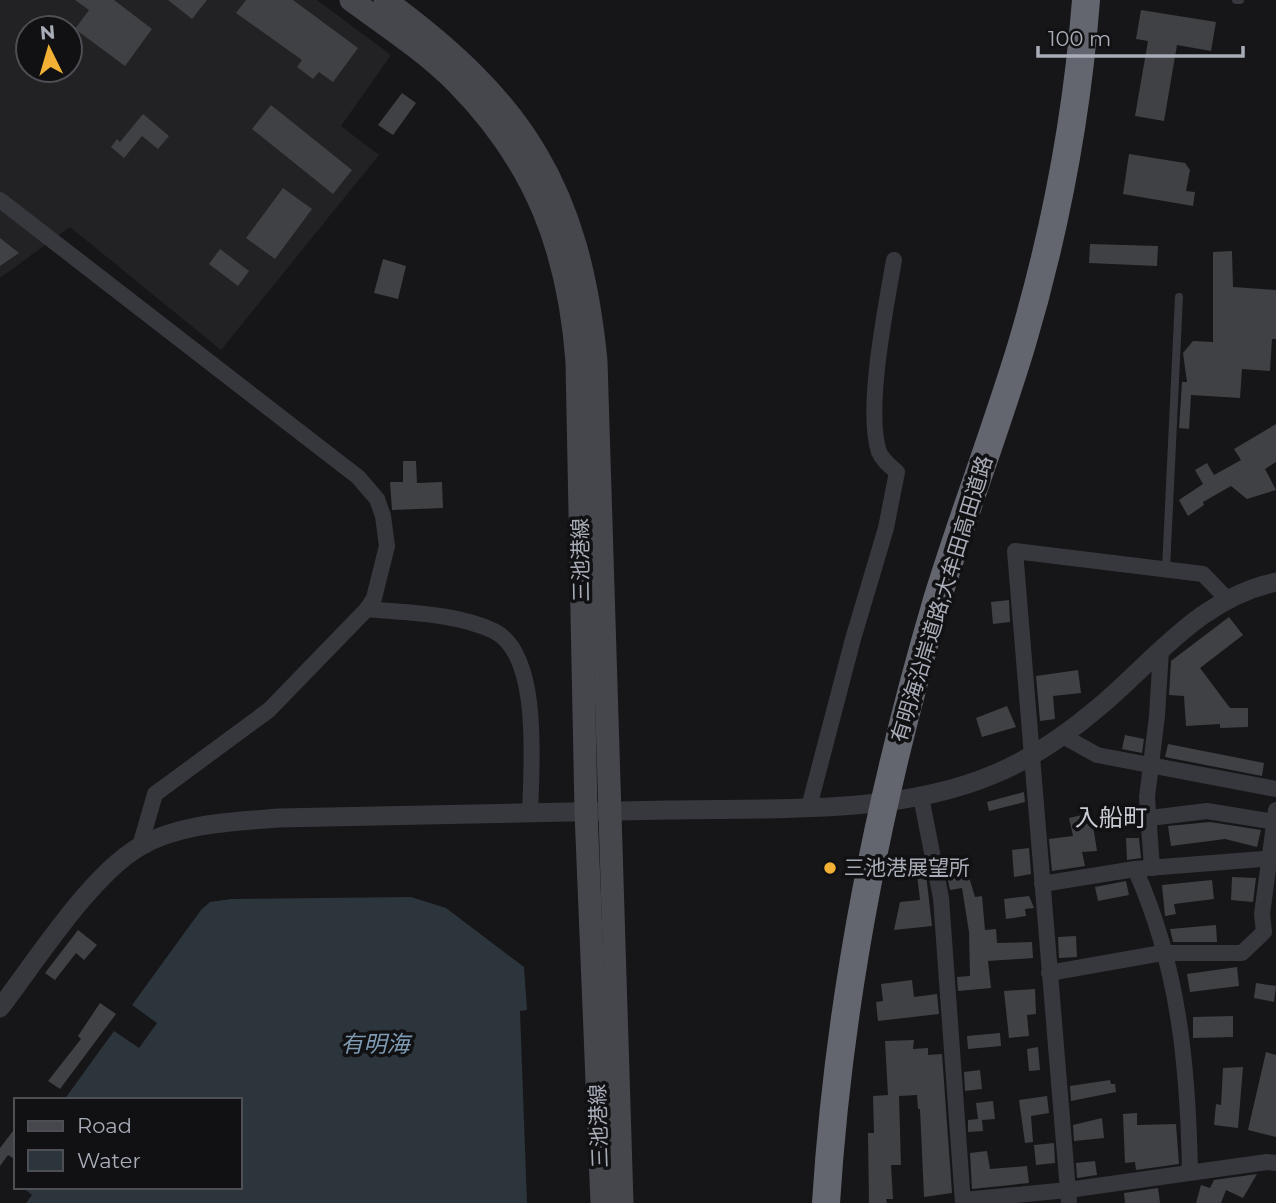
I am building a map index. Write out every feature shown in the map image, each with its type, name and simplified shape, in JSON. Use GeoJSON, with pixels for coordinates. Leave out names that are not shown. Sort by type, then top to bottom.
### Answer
{"type":"FeatureCollection","features":[{"type":"Feature","properties":{"kind":"highway","name":"有明海沿岸道路;大牟田高田道路"},"geometry":{"type":"LineString","coordinates":[[826,1203],[846,997],[877,831],[938,597],[1021,348],[1047,253],[1068,157],[1082,61],[1086,0]]}},
{"type":"Feature","properties":{"kind":"highway"},"geometry":{"type":"LineString","coordinates":[[1082,61],[1092,0]]}},
{"type":"Feature","properties":{"kind":"main road","name":"三池港線"},"geometry":{"type":"LineString","coordinates":[[352,0],[456,82],[490,119],[520,161],[543,206],[560,253],[573,306],[578,362],[597,812],[622,1203]]}},
{"type":"Feature","properties":{"kind":"main road","name":"三池港線"},"geometry":{"type":"LineString","coordinates":[[385,0],[470,68],[509,112],[549,176],[578,248],[590,300],[596,361],[597,812],[602,1203]]}},
{"type":"Feature","properties":{"kind":"street"},"geometry":{"type":"LineString","coordinates":[[0,200],[358,477],[377,499],[383,516],[387,546],[374,598],[368,609],[269,710],[155,794],[140,846]]}},
{"type":"Feature","properties":{"kind":"street"},"geometry":{"type":"LineString","coordinates":[[809,807],[853,639],[886,528],[897,472],[880,455],[875,435],[880,345],[894,260]]}},
{"type":"Feature","properties":{"kind":"street"},"geometry":{"type":"LineString","coordinates":[[1068,1196],[1014,551],[1203,574],[1227,600]]}},
{"type":"Feature","properties":{"kind":"street"},"geometry":{"type":"LineString","coordinates":[[0,1008],[108,869],[140,846],[204,825],[279,818],[809,807],[921,797],[988,777],[1031,758],[1101,706],[1196,619],[1227,600],[1276,582]]}},
{"type":"Feature","properties":{"kind":"street"},"geometry":{"type":"LineString","coordinates":[[368,609],[457,618],[497,632],[516,654],[526,681],[530,723],[530,814]]}},
{"type":"Feature","properties":{"kind":"street"},"geometry":{"type":"LineString","coordinates":[[1152,868],[1147,797],[1161,650]]}},
{"type":"Feature","properties":{"kind":"street"},"geometry":{"type":"LineString","coordinates":[[1063,736],[1097,755],[1276,789]]}},
{"type":"Feature","properties":{"kind":"street"},"geometry":{"type":"LineString","coordinates":[[921,797],[941,898],[963,1201],[1068,1196],[1190,1172],[1276,1163]]}},
{"type":"Feature","properties":{"kind":"street"},"geometry":{"type":"LineString","coordinates":[[1049,973],[1162,953],[1242,953],[1264,932],[1262,914],[1273,858],[1270,840],[1275,816],[1207,811],[1150,818]]}},
{"type":"Feature","properties":{"kind":"street"},"geometry":{"type":"LineString","coordinates":[[1042,884],[1135,869],[1273,858]]}},
{"type":"Feature","properties":{"kind":"street"},"geometry":{"type":"LineString","coordinates":[[1135,869],[1149,901],[1177,999],[1189,1083],[1190,1172]]}},
{"type":"Feature","properties":{"kind":"lane"},"geometry":{"type":"LineString","coordinates":[[1166,569],[1179,297]]}},
{"type":"Feature","properties":{"kind":"shaded area"},"geometry":{"type":"Polygon","coordinates":[[[0,0],[317,0],[391,55],[341,126],[379,155],[221,350],[70,227],[0,278],[0,0]]]}},
{"type":"Feature","properties":{"kind":"water","name":"有明海"},"geometry":{"type":"Polygon","coordinates":[[[411,897],[446,908],[524,967],[527,1010],[520,1011],[527,1203],[26,1203],[32,1195],[24,1189],[242,1189],[242,1098],[65,1098],[114,1031],[139,1048],[157,1023],[132,1005],[201,910],[210,902],[231,899],[411,897]]]}},
{"type":"Feature","properties":{"kind":"building"},"geometry":{"type":"Polygon","coordinates":[[[75,0],[114,0],[152,29],[125,66],[84,36],[84,17],[89,10],[75,0]]]}},
{"type":"Feature","properties":{"kind":"building"},"geometry":{"type":"Polygon","coordinates":[[[168,0],[207,0],[192,19],[168,0]]]}},
{"type":"Feature","properties":{"kind":"building"},"geometry":{"type":"Polygon","coordinates":[[[246,0],[293,0],[358,48],[333,82],[319,72],[313,79],[297,67],[302,60],[236,13],[246,0]]]}},
{"type":"Feature","properties":{"kind":"building"},"geometry":{"type":"Polygon","coordinates":[[[1141,10],[1216,22],[1211,51],[1177,45],[1164,121],[1135,116],[1148,41],[1136,39],[1141,10]]]}},
{"type":"Feature","properties":{"kind":"building"},"geometry":{"type":"Polygon","coordinates":[[[402,93],[416,103],[393,135],[378,125],[402,93]]]}},
{"type":"Feature","properties":{"kind":"building"},"geometry":{"type":"Polygon","coordinates":[[[271,105],[352,170],[333,194],[252,129],[271,105]]]}},
{"type":"Feature","properties":{"kind":"building"},"geometry":{"type":"Polygon","coordinates":[[[143,114],[169,136],[158,149],[142,136],[124,158],[111,147],[117,139],[120,142],[143,114]]]}},
{"type":"Feature","properties":{"kind":"building"},"geometry":{"type":"Polygon","coordinates":[[[1129,154],[1185,163],[1190,170],[1186,191],[1195,192],[1193,206],[1123,194],[1129,154]]]}},
{"type":"Feature","properties":{"kind":"building"},"geometry":{"type":"Polygon","coordinates":[[[283,188],[312,209],[275,259],[246,238],[283,188]]]}},
{"type":"Feature","properties":{"kind":"building"},"geometry":{"type":"Polygon","coordinates":[[[0,238],[19,253],[0,266],[0,238]]]}},
{"type":"Feature","properties":{"kind":"building"},"geometry":{"type":"Polygon","coordinates":[[[1090,244],[1158,246],[1157,266],[1089,263],[1090,244]]]}},
{"type":"Feature","properties":{"kind":"building"},"geometry":{"type":"Polygon","coordinates":[[[220,249],[249,271],[238,286],[209,264],[220,249]]]}},
{"type":"Feature","properties":{"kind":"building"},"geometry":{"type":"Polygon","coordinates":[[[1232,251],[1233,287],[1276,290],[1276,339],[1272,339],[1270,371],[1242,369],[1240,398],[1191,395],[1189,429],[1179,428],[1182,382],[1187,382],[1183,353],[1193,341],[1213,342],[1213,252],[1232,251]]]}},
{"type":"Feature","properties":{"kind":"building"},"geometry":{"type":"Polygon","coordinates":[[[383,259],[406,266],[398,299],[374,293],[383,259]]]}},
{"type":"Feature","properties":{"kind":"building"},"geometry":{"type":"Polygon","coordinates":[[[1276,424],[1276,462],[1265,469],[1276,490],[1247,499],[1231,486],[1203,502],[1204,505],[1188,516],[1179,500],[1203,484],[1195,470],[1207,463],[1214,475],[1241,460],[1234,449],[1276,424]]]}},
{"type":"Feature","properties":{"kind":"building"},"geometry":{"type":"Polygon","coordinates":[[[403,461],[416,461],[417,483],[442,482],[443,508],[392,510],[390,482],[403,482],[403,461]]]}},
{"type":"Feature","properties":{"kind":"building"},"geometry":{"type":"Polygon","coordinates":[[[1009,600],[1010,622],[993,624],[991,602],[1009,600]]]}},
{"type":"Feature","properties":{"kind":"building"},"geometry":{"type":"Polygon","coordinates":[[[1229,617],[1243,635],[1200,668],[1230,708],[1248,708],[1248,727],[1220,728],[1220,724],[1186,726],[1184,696],[1169,695],[1171,661],[1229,617]]]}},
{"type":"Feature","properties":{"kind":"building"},"geometry":{"type":"Polygon","coordinates":[[[1078,670],[1081,693],[1053,696],[1055,719],[1040,721],[1036,676],[1078,670]]]}},
{"type":"Feature","properties":{"kind":"building"},"geometry":{"type":"Polygon","coordinates":[[[1007,706],[1016,727],[982,737],[976,718],[1007,706]]]}},
{"type":"Feature","properties":{"kind":"building"},"geometry":{"type":"Polygon","coordinates":[[[1125,735],[1144,739],[1142,753],[1122,749],[1125,735]]]}},
{"type":"Feature","properties":{"kind":"building"},"geometry":{"type":"Polygon","coordinates":[[[1168,744],[1264,763],[1262,776],[1165,757],[1168,744]]]}},
{"type":"Feature","properties":{"kind":"building"},"geometry":{"type":"Polygon","coordinates":[[[1024,792],[1025,802],[989,811],[987,802],[1024,792]]]}},
{"type":"Feature","properties":{"kind":"building"},"geometry":{"type":"Polygon","coordinates":[[[1091,813],[1097,851],[1082,852],[1085,866],[1052,871],[1049,839],[1073,836],[1069,818],[1091,813]]]}},
{"type":"Feature","properties":{"kind":"building"},"geometry":{"type":"Polygon","coordinates":[[[1210,822],[1261,830],[1257,847],[1225,839],[1171,846],[1168,826],[1210,822]]]}},
{"type":"Feature","properties":{"kind":"building"},"geometry":{"type":"Polygon","coordinates":[[[1126,838],[1139,838],[1141,858],[1127,860],[1126,838]]]}},
{"type":"Feature","properties":{"kind":"building"},"geometry":{"type":"Polygon","coordinates":[[[1029,848],[1031,874],[1014,877],[1012,850],[1029,848]]]}},
{"type":"Feature","properties":{"kind":"building"},"geometry":{"type":"Polygon","coordinates":[[[963,857],[975,897],[982,896],[985,930],[996,929],[997,943],[1032,942],[1033,958],[988,961],[991,988],[958,991],[957,977],[970,976],[969,932],[962,888],[950,890],[944,860],[963,857]]]}},
{"type":"Feature","properties":{"kind":"building"},"geometry":{"type":"Polygon","coordinates":[[[926,874],[932,926],[894,930],[900,902],[920,900],[917,875],[926,874]]]}},
{"type":"Feature","properties":{"kind":"building"},"geometry":{"type":"Polygon","coordinates":[[[1232,877],[1256,878],[1253,902],[1231,900],[1232,877]]]}},
{"type":"Feature","properties":{"kind":"building"},"geometry":{"type":"Polygon","coordinates":[[[1212,880],[1214,899],[1174,904],[1176,914],[1165,916],[1162,885],[1212,880]]]}},
{"type":"Feature","properties":{"kind":"building"},"geometry":{"type":"Polygon","coordinates":[[[1126,881],[1129,895],[1098,901],[1095,887],[1126,881]]]}},
{"type":"Feature","properties":{"kind":"building"},"geometry":{"type":"Polygon","coordinates":[[[1029,896],[1034,908],[1025,909],[1026,916],[1006,919],[1004,899],[1029,896]]]}},
{"type":"Feature","properties":{"kind":"building"},"geometry":{"type":"Polygon","coordinates":[[[1216,925],[1217,942],[1173,942],[1170,929],[1216,925]]]}},
{"type":"Feature","properties":{"kind":"building"},"geometry":{"type":"Polygon","coordinates":[[[78,930],[97,945],[84,960],[76,953],[55,980],[45,973],[78,930]]]}},
{"type":"Feature","properties":{"kind":"building"},"geometry":{"type":"Polygon","coordinates":[[[1076,936],[1077,957],[1059,958],[1058,937],[1076,936]]]}},
{"type":"Feature","properties":{"kind":"building"},"geometry":{"type":"Polygon","coordinates":[[[1237,967],[1239,986],[1190,992],[1187,974],[1237,967]]]}},
{"type":"Feature","properties":{"kind":"building"},"geometry":{"type":"Polygon","coordinates":[[[912,980],[914,997],[937,994],[939,1014],[878,1021],[876,1002],[883,1001],[881,984],[912,980]]]}},
{"type":"Feature","properties":{"kind":"building"},"geometry":{"type":"Polygon","coordinates":[[[1256,983],[1276,986],[1274,1002],[1254,998],[1256,983]]]}},
{"type":"Feature","properties":{"kind":"building"},"geometry":{"type":"Polygon","coordinates":[[[1035,989],[1036,1014],[1027,1015],[1029,1036],[1009,1038],[1004,991],[1035,989]]]}},
{"type":"Feature","properties":{"kind":"building"},"geometry":{"type":"Polygon","coordinates":[[[100,1003],[116,1014],[60,1089],[48,1081],[81,1039],[78,1036],[100,1003]]]}},
{"type":"Feature","properties":{"kind":"building"},"geometry":{"type":"Polygon","coordinates":[[[1233,1016],[1233,1037],[1193,1038],[1193,1017],[1233,1016]]]}},
{"type":"Feature","properties":{"kind":"building"},"geometry":{"type":"Polygon","coordinates":[[[1000,1033],[1001,1046],[968,1049],[967,1036],[1000,1033]]]}},
{"type":"Feature","properties":{"kind":"building"},"geometry":{"type":"Polygon","coordinates":[[[914,1040],[913,1049],[928,1048],[928,1055],[942,1054],[952,1193],[924,1197],[917,1095],[899,1096],[901,1165],[891,1165],[893,1199],[886,1199],[887,1203],[869,1203],[868,1133],[874,1133],[873,1096],[888,1095],[885,1041],[914,1040]]]}},
{"type":"Feature","properties":{"kind":"building"},"geometry":{"type":"Polygon","coordinates":[[[1038,1047],[1040,1070],[1029,1071],[1027,1049],[1038,1047]]]}},
{"type":"Feature","properties":{"kind":"building"},"geometry":{"type":"Polygon","coordinates":[[[1266,1052],[1276,1055],[1276,1137],[1248,1130],[1266,1052]]]}},
{"type":"Feature","properties":{"kind":"building"},"geometry":{"type":"Polygon","coordinates":[[[1243,1067],[1238,1128],[1214,1125],[1216,1104],[1221,1105],[1223,1068],[1243,1067]]]}},
{"type":"Feature","properties":{"kind":"building"},"geometry":{"type":"Polygon","coordinates":[[[980,1070],[982,1089],[965,1091],[964,1072],[980,1070]]]}},
{"type":"Feature","properties":{"kind":"building"},"geometry":{"type":"Polygon","coordinates":[[[1110,1080],[1111,1084],[1115,1084],[1116,1092],[1071,1101],[1070,1086],[1110,1080]]]}},
{"type":"Feature","properties":{"kind":"building"},"geometry":{"type":"Polygon","coordinates":[[[1047,1096],[1049,1113],[1031,1116],[1033,1142],[1025,1143],[1019,1100],[1047,1096]]]}},
{"type":"Feature","properties":{"kind":"building"},"geometry":{"type":"Polygon","coordinates":[[[993,1101],[995,1119],[982,1120],[983,1131],[968,1132],[968,1120],[978,1119],[976,1103],[993,1101]]]}},
{"type":"Feature","properties":{"kind":"building"},"geometry":{"type":"Polygon","coordinates":[[[1137,1113],[1137,1125],[1176,1124],[1179,1164],[1136,1170],[1135,1162],[1125,1163],[1123,1114],[1137,1113]]]}},
{"type":"Feature","properties":{"kind":"building"},"geometry":{"type":"Polygon","coordinates":[[[1102,1118],[1104,1138],[1074,1141],[1073,1125],[1102,1118]]]}},
{"type":"Feature","properties":{"kind":"building"},"geometry":{"type":"Polygon","coordinates":[[[14,1130],[14,1159],[8,1155],[0,1166],[0,1148],[14,1130]]]}},
{"type":"Feature","properties":{"kind":"building"},"geometry":{"type":"Polygon","coordinates":[[[1054,1143],[1055,1163],[1036,1165],[1034,1145],[1054,1143]]]}},
{"type":"Feature","properties":{"kind":"building"},"geometry":{"type":"Polygon","coordinates":[[[987,1151],[990,1169],[1027,1166],[1029,1183],[972,1189],[970,1153],[987,1151]]]}},
{"type":"Feature","properties":{"kind":"building"},"geometry":{"type":"Polygon","coordinates":[[[1095,1161],[1097,1175],[1077,1178],[1076,1163],[1095,1161]]]}},
{"type":"Feature","properties":{"kind":"building"},"geometry":{"type":"Polygon","coordinates":[[[1257,1174],[1243,1198],[1226,1190],[1221,1203],[1196,1203],[1201,1185],[1210,1188],[1214,1180],[1257,1174]]]}},
{"type":"Feature","properties":{"kind":"building"},"geometry":{"type":"Polygon","coordinates":[[[1158,1188],[1160,1203],[1125,1203],[1124,1193],[1158,1188]]]}},
{"type":"Feature","properties":{"kind":"place","name":"三池港展望所"},"geometry":{"type":"Point","coordinates":[830,868]}},
{"type":"Feature","properties":{"kind":"district","name":"入船町"},"geometry":{"type":"Point","coordinates":[1111,818]}}]}
